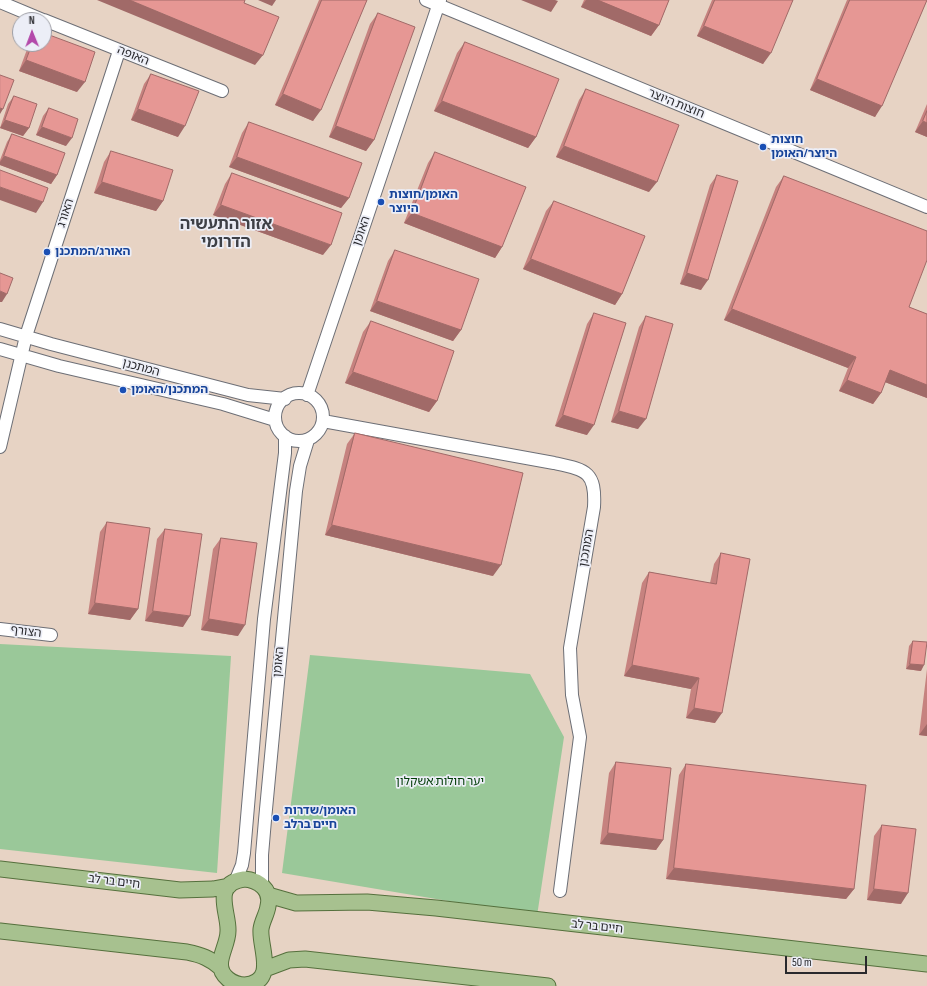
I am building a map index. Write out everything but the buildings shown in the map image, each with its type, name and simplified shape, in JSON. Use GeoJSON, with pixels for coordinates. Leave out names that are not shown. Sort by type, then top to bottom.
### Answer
{"type":"FeatureCollection","features":[{"type":"Feature","properties":{"kind":"main road","name":"חיים בר לב"},"geometry":{"type":"LineString","coordinates":[[0,869],[180,890],[213,889],[249,879],[265,890],[296,902],[367,902],[436,908],[927,964]]}},
{"type":"Feature","properties":{"kind":"main road"},"geometry":{"type":"LineString","coordinates":[[225,977],[221,956],[226,944],[228,931],[223,900],[232,884]]}},
{"type":"Feature","properties":{"kind":"main road"},"geometry":{"type":"LineString","coordinates":[[258,979],[266,958],[262,943],[261,930],[269,906],[265,890]]}},
{"type":"Feature","properties":{"kind":"main road"},"geometry":{"type":"LineString","coordinates":[[0,931],[187,952],[203,956],[213,961],[225,977],[241,984],[258,979],[289,960],[305,959],[548,986]]}},
{"type":"Feature","properties":{"kind":"street","name":"חוצות היוצר"},"geometry":{"type":"LineString","coordinates":[[426,0],[439,3],[927,207]]}},
{"type":"Feature","properties":{"kind":"street","name":"האופה"},"geometry":{"type":"LineString","coordinates":[[0,2],[24,12]]}},
{"type":"Feature","properties":{"kind":"street","name":"האומן"},"geometry":{"type":"LineString","coordinates":[[307,395],[439,3]]}},
{"type":"Feature","properties":{"kind":"street","name":"האופה"},"geometry":{"type":"LineString","coordinates":[[52,23],[222,91]]}},
{"type":"Feature","properties":{"kind":"street","name":"האורג"},"geometry":{"type":"LineString","coordinates":[[0,447],[20,356],[26,336],[119,51]]}},
{"type":"Feature","properties":{"kind":"street","name":"המתכנן"},"geometry":{"type":"LineString","coordinates":[[0,329],[248,396],[285,398]]}},
{"type":"Feature","properties":{"kind":"street","name":"המתכנן"},"geometry":{"type":"LineString","coordinates":[[0,349],[20,356],[223,404],[276,420]]}},
{"type":"Feature","properties":{"kind":"street"},"geometry":{"type":"LineString","coordinates":[[299,393],[307,395],[318,402],[322,408],[323,421],[315,436],[308,440],[296,441],[285,436],[277,426],[277,408],[285,398],[299,393]]}},
{"type":"Feature","properties":{"kind":"street","name":"המתכנן"},"geometry":{"type":"LineString","coordinates":[[323,421],[554,463],[578,468],[590,476],[595,489],[594,507],[570,648],[572,695],[580,737],[560,891]]}},
{"type":"Feature","properties":{"kind":"street","name":"האומן"},"geometry":{"type":"LineString","coordinates":[[232,884],[242,865],[244,853],[264,619],[285,453],[285,436]]}},
{"type":"Feature","properties":{"kind":"street","name":"האומן"},"geometry":{"type":"LineString","coordinates":[[265,890],[262,855],[296,491],[300,466],[308,440]]}},
{"type":"Feature","properties":{"kind":"street","name":"הצורף"},"geometry":{"type":"LineString","coordinates":[[0,629],[51,635]]}},
{"type":"Feature","properties":{"kind":"shaded area"},"geometry":{"type":"Polygon","coordinates":[[[0,0],[927,0],[927,986],[0,986],[0,0]]]}},
{"type":"Feature","properties":{"kind":"green space"},"geometry":{"type":"Polygon","coordinates":[[[0,644],[231,656],[217,873],[0,849],[0,644]]]}},
{"type":"Feature","properties":{"kind":"green space","name":"יער חולות אשקלון"},"geometry":{"type":"Polygon","coordinates":[[[310,655],[530,674],[564,737],[537,916],[282,873],[310,655]]]}},
{"type":"Feature","properties":{"kind":"place","name":"חוצות היוצר/האומן"},"geometry":{"type":"Point","coordinates":[763,147]}},
{"type":"Feature","properties":{"kind":"place","name":"האומן/חוצות היוצר"},"geometry":{"type":"Point","coordinates":[381,202]}},
{"type":"Feature","properties":{"kind":"place","name":"האורג/המתכנן"},"geometry":{"type":"Point","coordinates":[47,252]}},
{"type":"Feature","properties":{"kind":"place","name":"המתכנן/האומן"},"geometry":{"type":"Point","coordinates":[123,390]}},
{"type":"Feature","properties":{"kind":"place","name":"האומן/שדרות חיים ברלב"},"geometry":{"type":"Point","coordinates":[276,818]}},
{"type":"Feature","properties":{"kind":"district","name":"אזור התעשיה הדרומי"},"geometry":{"type":"Point","coordinates":[226,234]}}]}
